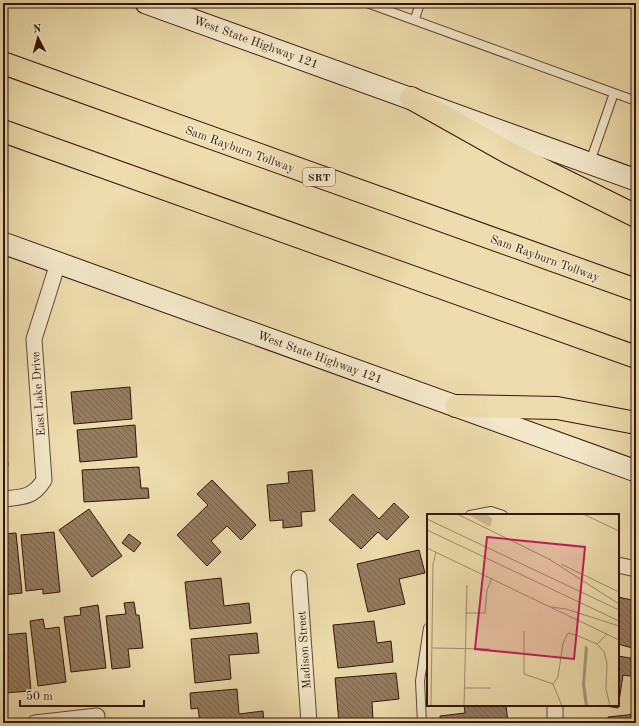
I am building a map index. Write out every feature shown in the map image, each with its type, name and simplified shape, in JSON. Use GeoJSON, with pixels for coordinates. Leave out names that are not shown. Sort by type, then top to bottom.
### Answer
{"type":"FeatureCollection","features":[{"type":"Feature","properties":{"kind":"highway","name":"Sam Rayburn Tollway"},"geometry":{"type":"LineString","coordinates":[[3,63],[636,290]]}},
{"type":"Feature","properties":{"kind":"highway"},"geometry":{"type":"LineString","coordinates":[[411,98],[509,153],[636,216]]}},
{"type":"Feature","properties":{"kind":"highway"},"geometry":{"type":"LineString","coordinates":[[3,131],[636,357]]}},
{"type":"Feature","properties":{"kind":"highway"},"geometry":{"type":"LineString","coordinates":[[456,406],[557,408],[636,423]]}},
{"type":"Feature","properties":{"kind":"main road","name":"West State Highway 121"},"geometry":{"type":"LineString","coordinates":[[147,3],[636,180]]}},
{"type":"Feature","properties":{"kind":"main road","name":"West State Highway 121"},"geometry":{"type":"LineString","coordinates":[[3,243],[636,471]]}},
{"type":"Feature","properties":{"kind":"street","name":"East Lake Drive"},"geometry":{"type":"LineString","coordinates":[[3,499],[28,496],[38,489],[44,480],[34,340],[58,263]]}},
{"type":"Feature","properties":{"kind":"street"},"geometry":{"type":"LineString","coordinates":[[619,565],[636,569]]}},
{"type":"Feature","properties":{"kind":"street","name":"Madison Street"},"geometry":{"type":"LineString","coordinates":[[299,578],[309,723]]}},
{"type":"Feature","properties":{"kind":"street"},"geometry":{"type":"LineString","coordinates":[[555,706],[555,723]]}},
{"type":"Feature","properties":{"kind":"street"},"geometry":{"type":"LineString","coordinates":[[35,723],[97,716]]}},
{"type":"Feature","properties":{"kind":"lane"},"geometry":{"type":"LineString","coordinates":[[367,3],[415,19],[636,101]]}},
{"type":"Feature","properties":{"kind":"lane"},"geometry":{"type":"LineString","coordinates":[[415,19],[420,3]]}},
{"type":"Feature","properties":{"kind":"lane"},"geometry":{"type":"LineString","coordinates":[[590,163],[614,93]]}},
{"type":"Feature","properties":{"kind":"lane"},"geometry":{"type":"LineString","coordinates":[[475,514],[491,511],[500,514]]}},
{"type":"Feature","properties":{"kind":"lane"},"geometry":{"type":"LineString","coordinates":[[422,723],[420,681],[427,635]]}},
{"type":"Feature","properties":{"kind":"building"},"geometry":{"type":"Polygon","coordinates":[[[130,387],[132,419],[74,424],[71,392],[130,387]]]}},
{"type":"Feature","properties":{"kind":"building"},"geometry":{"type":"Polygon","coordinates":[[[135,425],[137,457],[80,462],[77,430],[135,425]]]}},
{"type":"Feature","properties":{"kind":"building"},"geometry":{"type":"Polygon","coordinates":[[[6,446],[8,466],[3,466],[3,447],[6,446]]]}},
{"type":"Feature","properties":{"kind":"building"},"geometry":{"type":"Polygon","coordinates":[[[139,467],[141,488],[148,488],[149,498],[84,502],[82,470],[139,467]]]}},
{"type":"Feature","properties":{"kind":"building"},"geometry":{"type":"Polygon","coordinates":[[[312,470],[315,511],[301,512],[302,526],[283,528],[283,520],[270,521],[267,485],[289,483],[288,472],[312,470]]]}},
{"type":"Feature","properties":{"kind":"building"},"geometry":{"type":"Polygon","coordinates":[[[212,480],[256,525],[241,540],[227,526],[211,541],[221,552],[207,566],[177,535],[208,505],[197,494],[212,480]]]}},
{"type":"Feature","properties":{"kind":"building"},"geometry":{"type":"Polygon","coordinates":[[[353,494],[379,519],[394,503],[409,517],[387,540],[378,532],[361,549],[329,520],[353,494]]]}},
{"type":"Feature","properties":{"kind":"building"},"geometry":{"type":"Polygon","coordinates":[[[89,509],[122,556],[92,577],[59,530],[89,509]]]}},
{"type":"Feature","properties":{"kind":"building"},"geometry":{"type":"Polygon","coordinates":[[[54,532],[60,592],[43,594],[43,589],[26,591],[21,535],[54,532]]]}},
{"type":"Feature","properties":{"kind":"building"},"geometry":{"type":"Polygon","coordinates":[[[16,533],[22,593],[3,595],[3,534],[16,533]]]}},
{"type":"Feature","properties":{"kind":"building"},"geometry":{"type":"Polygon","coordinates":[[[129,534],[141,543],[134,552],[122,543],[129,534]]]}},
{"type":"Feature","properties":{"kind":"building"},"geometry":{"type":"Polygon","coordinates":[[[419,550],[425,573],[399,579],[405,604],[368,612],[357,564],[419,550]]]}},
{"type":"Feature","properties":{"kind":"building"},"geometry":{"type":"Polygon","coordinates":[[[221,578],[224,606],[249,603],[251,623],[190,629],[185,582],[221,578]]]}},
{"type":"Feature","properties":{"kind":"building"},"geometry":{"type":"Polygon","coordinates":[[[619,597],[636,601],[636,649],[619,644],[619,597]]]}},
{"type":"Feature","properties":{"kind":"building"},"geometry":{"type":"Polygon","coordinates":[[[134,602],[136,615],[139,615],[143,648],[128,649],[130,667],[112,669],[106,616],[126,614],[124,603],[134,602]]]}},
{"type":"Feature","properties":{"kind":"building"},"geometry":{"type":"Polygon","coordinates":[[[98,605],[106,668],[71,672],[64,617],[81,615],[80,608],[98,605]]]}},
{"type":"Feature","properties":{"kind":"building"},"geometry":{"type":"Polygon","coordinates":[[[43,619],[45,629],[59,627],[66,682],[38,686],[30,621],[43,619]]]}},
{"type":"Feature","properties":{"kind":"building"},"geometry":{"type":"Polygon","coordinates":[[[374,621],[377,643],[391,641],[393,662],[338,668],[333,625],[374,621]]]}},
{"type":"Feature","properties":{"kind":"building"},"geometry":{"type":"Polygon","coordinates":[[[26,633],[31,691],[3,693],[3,635],[26,633]]]}},
{"type":"Feature","properties":{"kind":"building"},"geometry":{"type":"Polygon","coordinates":[[[257,633],[259,653],[229,655],[231,679],[195,683],[191,639],[257,633]]]}},
{"type":"Feature","properties":{"kind":"building"},"geometry":{"type":"Polygon","coordinates":[[[619,656],[636,659],[636,677],[623,675],[619,701],[619,656]]]}},
{"type":"Feature","properties":{"kind":"building"},"geometry":{"type":"Polygon","coordinates":[[[396,673],[399,699],[372,702],[373,720],[339,723],[335,678],[396,673]]]}},
{"type":"Feature","properties":{"kind":"building"},"geometry":{"type":"Polygon","coordinates":[[[237,689],[239,714],[263,711],[264,723],[200,723],[198,708],[191,709],[190,693],[237,689]]]}},
{"type":"Feature","properties":{"kind":"building"},"geometry":{"type":"Polygon","coordinates":[[[464,706],[506,706],[508,723],[441,723],[440,716],[465,713],[464,706]]]}},
{"type":"Feature","properties":{"kind":"building"},"geometry":{"type":"Polygon","coordinates":[[[606,706],[618,706],[618,708],[606,706]]]}},
{"type":"Feature","properties":{"kind":"building"},"geometry":{"type":"Polygon","coordinates":[[[636,714],[636,723],[609,723],[608,717],[636,714]]]}}]}
